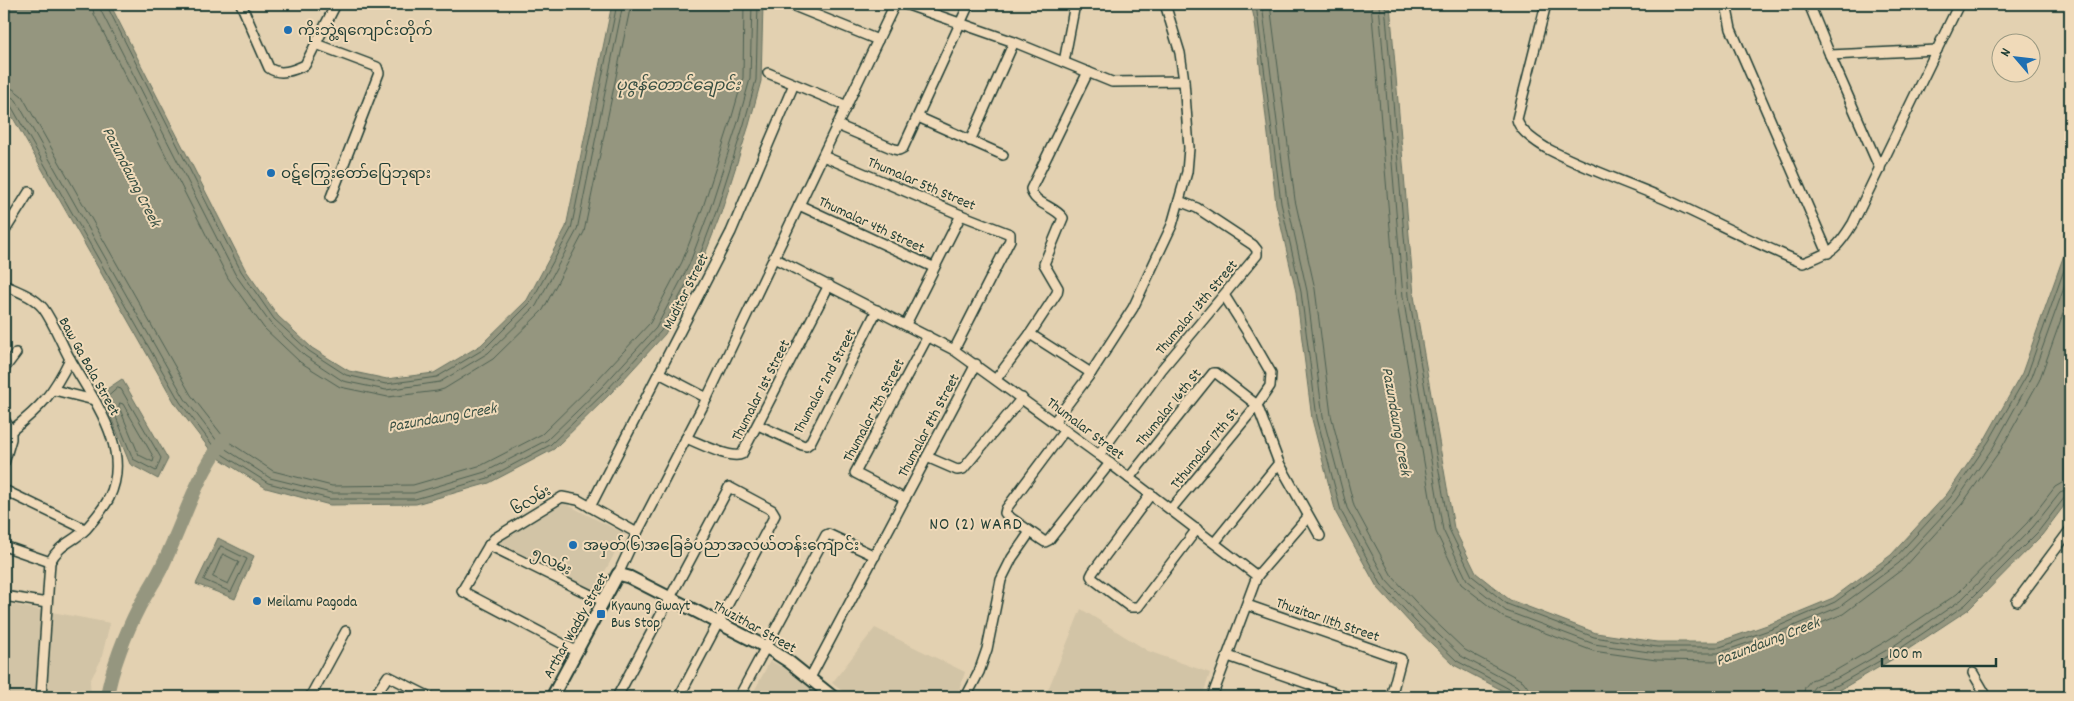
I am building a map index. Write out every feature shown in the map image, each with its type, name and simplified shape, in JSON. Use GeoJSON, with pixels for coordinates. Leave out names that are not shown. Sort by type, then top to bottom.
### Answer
{"type":"FeatureCollection","features":[{"type":"Feature","properties":{"kind":"main road","name":"Thuzithar Street"},"geometry":{"type":"LineString","coordinates":[[624,575],[766,647],[833,697]]}},
{"type":"Feature","properties":{"kind":"main road","name":"Arthar Waddy Street"},"geometry":{"type":"LineString","coordinates":[[552,697],[602,601],[624,575]]}},
{"type":"Feature","properties":{"kind":"street"},"geometry":{"type":"LineString","coordinates":[[241,4],[269,68],[288,72],[305,66],[336,4]]}},
{"type":"Feature","properties":{"kind":"street"},"geometry":{"type":"LineString","coordinates":[[789,4],[811,8],[878,40]]}},
{"type":"Feature","properties":{"kind":"street"},"geometry":{"type":"LineString","coordinates":[[624,575],[637,533],[707,398],[895,4]]}},
{"type":"Feature","properties":{"kind":"street"},"geometry":{"type":"LineString","coordinates":[[905,4],[1014,42],[1118,83],[1184,81]]}},
{"type":"Feature","properties":{"kind":"street"},"geometry":{"type":"LineString","coordinates":[[837,126],[899,150],[903,148],[969,4]]}},
{"type":"Feature","properties":{"kind":"street"},"geometry":{"type":"LineString","coordinates":[[1064,62],[1075,4]]}},
{"type":"Feature","properties":{"kind":"street"},"geometry":{"type":"LineString","coordinates":[[1054,422],[1091,373],[1132,308],[1172,225],[1187,172],[1189,148],[1184,81],[1180,53],[1165,4]]}},
{"type":"Feature","properties":{"kind":"street"},"geometry":{"type":"LineString","coordinates":[[1546,4],[1516,119],[1518,124],[1534,139],[1553,151],[1664,199],[1773,251],[1803,263],[1828,253],[1840,245],[1880,169],[1959,4]]}},
{"type":"Feature","properties":{"kind":"street"},"geometry":{"type":"LineString","coordinates":[[1726,4],[1731,29],[1828,253]]}},
{"type":"Feature","properties":{"kind":"street"},"geometry":{"type":"LineString","coordinates":[[1809,4],[1880,169]]}},
{"type":"Feature","properties":{"kind":"street"},"geometry":{"type":"LineString","coordinates":[[970,141],[1014,42]]}},
{"type":"Feature","properties":{"kind":"street"},"geometry":{"type":"LineString","coordinates":[[316,44],[353,57],[377,67],[379,70],[331,198]]}},
{"type":"Feature","properties":{"kind":"street"},"geometry":{"type":"LineString","coordinates":[[1830,55],[1937,50]]}},
{"type":"Feature","properties":{"kind":"street"},"geometry":{"type":"LineString","coordinates":[[996,379],[1030,334],[1057,293],[1058,288],[1044,264],[1063,218],[1060,212],[1036,199],[1031,189],[1088,72]]}},
{"type":"Feature","properties":{"kind":"street"},"geometry":{"type":"LineString","coordinates":[[768,73],[847,106]]}},
{"type":"Feature","properties":{"kind":"street","name":"Muditar Street"},"geometry":{"type":"LineString","coordinates":[[590,507],[731,232],[794,84]]}},
{"type":"Feature","properties":{"kind":"street"},"geometry":{"type":"LineString","coordinates":[[918,117],[1003,155]]}},
{"type":"Feature","properties":{"kind":"street","name":"Thumalar 5th Street"},"geometry":{"type":"LineString","coordinates":[[823,156],[1010,234],[1010,240],[954,350]]}},
{"type":"Feature","properties":{"kind":"street"},"geometry":{"type":"LineString","coordinates":[[4,232],[29,192]]}},
{"type":"Feature","properties":{"kind":"street","name":"Thumalar 13th Street"},"geometry":{"type":"LineString","coordinates":[[1099,455],[1162,369],[1257,256],[1257,250],[1253,245],[1197,208],[1179,201]]}},
{"type":"Feature","properties":{"kind":"street","name":"Thumalar 4th Street"},"geometry":{"type":"LineString","coordinates":[[799,205],[933,267]]}},
{"type":"Feature","properties":{"kind":"street"},"geometry":{"type":"LineString","coordinates":[[906,324],[933,267],[961,215]]}},
{"type":"Feature","properties":{"kind":"street","name":"Thumalar Street"},"geometry":{"type":"LineString","coordinates":[[774,258],[906,324],[976,364],[1152,494],[1257,576]]}},
{"type":"Feature","properties":{"kind":"street","name":"Baw Ga Bala Street"},"geometry":{"type":"LineString","coordinates":[[4,285],[28,296],[42,308],[94,400],[100,406],[112,438],[118,470],[108,498],[85,529],[56,550],[50,562]]}},
{"type":"Feature","properties":{"kind":"street","name":"Thumalar 1st Street"},"geometry":{"type":"LineString","coordinates":[[686,438],[730,456],[738,456],[745,449],[829,285]]}},
{"type":"Feature","properties":{"kind":"street","name":"Tthumalar 17th St"},"geometry":{"type":"LineString","coordinates":[[1171,509],[1257,405],[1270,386],[1271,374],[1248,332],[1224,295]]}},
{"type":"Feature","properties":{"kind":"street","name":"Thumalar 2nd Street"},"geometry":{"type":"LineString","coordinates":[[758,425],[802,445],[806,446],[810,443],[878,310]]}},
{"type":"Feature","properties":{"kind":"street"},"geometry":{"type":"LineString","coordinates":[[1030,334],[1091,373]]}},
{"type":"Feature","properties":{"kind":"street","name":"Thumalar 7th Street"},"geometry":{"type":"LineString","coordinates":[[905,499],[855,473],[928,336]]}},
{"type":"Feature","properties":{"kind":"street"},"geometry":{"type":"LineString","coordinates":[[4,369],[16,353]]}},
{"type":"Feature","properties":{"kind":"street"},"geometry":{"type":"LineString","coordinates":[[11,431],[38,409],[54,390],[70,359]]}},
{"type":"Feature","properties":{"kind":"street","name":"Thumalar 8th Street"},"geometry":{"type":"LineString","coordinates":[[810,678],[976,364]]}},
{"type":"Feature","properties":{"kind":"street"},"geometry":{"type":"LineString","coordinates":[[659,373],[707,398]]}},
{"type":"Feature","properties":{"kind":"street","name":"Thumalar 16th St"},"geometry":{"type":"LineString","coordinates":[[1129,478],[1213,373],[1216,373],[1257,405]]}},
{"type":"Feature","properties":{"kind":"street"},"geometry":{"type":"LineString","coordinates":[[54,390],[94,400]]}},
{"type":"Feature","properties":{"kind":"street"},"geometry":{"type":"LineString","coordinates":[[927,457],[957,470],[963,469],[1022,398]]}},
{"type":"Feature","properties":{"kind":"street"},"geometry":{"type":"LineString","coordinates":[[1257,405],[1279,462],[1320,536]]}},
{"type":"Feature","properties":{"kind":"street"},"geometry":{"type":"LineString","coordinates":[[4,419],[11,431],[11,439],[4,463]]}},
{"type":"Feature","properties":{"kind":"street"},"geometry":{"type":"LineString","coordinates":[[1065,430],[1006,509],[1005,513],[1030,532],[1044,542],[1049,540],[1110,463]]}},
{"type":"Feature","properties":{"kind":"street"},"geometry":{"type":"LineString","coordinates":[[1215,542],[1279,462]]}},
{"type":"Feature","properties":{"kind":"street"},"geometry":{"type":"LineString","coordinates":[[617,697],[729,487],[772,510],[775,515],[679,697]]}},
{"type":"Feature","properties":{"kind":"street"},"geometry":{"type":"LineString","coordinates":[[4,490],[85,529]]}},
{"type":"Feature","properties":{"kind":"street"},"geometry":{"type":"LineString","coordinates":[[1152,494],[1091,576],[1130,607],[1138,607],[1197,529]]}},
{"type":"Feature","properties":{"kind":"street","name":"၆လမ်း"},"geometry":{"type":"LineString","coordinates":[[576,651],[462,591],[489,544],[495,538],[562,497],[567,496],[578,500],[637,533]]}},
{"type":"Feature","properties":{"kind":"street"},"geometry":{"type":"LineString","coordinates":[[1212,697],[1257,576],[1308,517]]}},
{"type":"Feature","properties":{"kind":"street"},"geometry":{"type":"LineString","coordinates":[[2017,601],[2070,530]]}},
{"type":"Feature","properties":{"kind":"street"},"geometry":{"type":"LineString","coordinates":[[966,697],[979,672],[987,649],[1001,580],[1012,558],[1030,532]]}},
{"type":"Feature","properties":{"kind":"street"},"geometry":{"type":"LineString","coordinates":[[739,697],[827,534],[875,556]]}},
{"type":"Feature","properties":{"kind":"street","name":"၅လမ်း"},"geometry":{"type":"LineString","coordinates":[[489,544],[602,601]]}},
{"type":"Feature","properties":{"kind":"street"},"geometry":{"type":"LineString","coordinates":[[4,546],[50,562],[41,697]]}},
{"type":"Feature","properties":{"kind":"street"},"geometry":{"type":"LineString","coordinates":[[4,596],[47,603]]}},
{"type":"Feature","properties":{"kind":"street","name":"Thuzitar 11th Street"},"geometry":{"type":"LineString","coordinates":[[1247,605],[1401,659],[1391,697]]}},
{"type":"Feature","properties":{"kind":"street"},"geometry":{"type":"LineString","coordinates":[[310,697],[346,631]]}},
{"type":"Feature","properties":{"kind":"street"},"geometry":{"type":"LineString","coordinates":[[1228,656],[1346,697]]}},
{"type":"Feature","properties":{"kind":"street"},"geometry":{"type":"LineString","coordinates":[[1973,673],[1987,697]]}},
{"type":"Feature","properties":{"kind":"street"},"geometry":{"type":"LineString","coordinates":[[374,697],[388,676],[430,697]]}},
{"type":"Feature","properties":{"kind":"shaded area"},"geometry":{"type":"Polygon","coordinates":[[[560,501],[625,534],[594,592],[496,541],[560,501]]]}},
{"type":"Feature","properties":{"kind":"shaded area"},"geometry":{"type":"Polygon","coordinates":[[[4,603],[110,623],[101,660],[90,681],[91,697],[4,697],[4,603]]]}},
{"type":"Feature","properties":{"kind":"shaded area"},"geometry":{"type":"Polygon","coordinates":[[[1081,609],[1148,651],[1210,673],[1202,697],[1045,697],[1081,609]]]}},
{"type":"Feature","properties":{"kind":"shaded area"},"geometry":{"type":"Polygon","coordinates":[[[875,628],[965,672],[957,697],[850,697],[832,683],[875,628]]]}},
{"type":"Feature","properties":{"kind":"shaded area"},"geometry":{"type":"Polygon","coordinates":[[[770,661],[784,668],[821,697],[751,697],[770,661]]]}},
{"type":"Feature","properties":{"kind":"water","name":"ပုဇွန်တောင်ချောင်း"},"geometry":{"type":"Polygon","coordinates":[[[4,4],[110,4],[245,269],[278,316],[312,348],[349,371],[387,379],[434,373],[481,345],[527,300],[566,227],[612,4],[763,4],[761,81],[721,213],[699,270],[665,334],[611,393],[554,449],[489,483],[416,504],[330,505],[266,488],[214,455],[176,405],[4,102],[4,4]]]}},
{"type":"Feature","properties":{"kind":"water","name":"Pazundaung Creek"},"geometry":{"type":"Polygon","coordinates":[[[1251,4],[1390,4],[1414,296],[1454,528],[1476,573],[1510,600],[1596,633],[1657,642],[1718,642],[1770,624],[1833,598],[1891,555],[1947,494],[1985,439],[2022,373],[2070,238],[2070,498],[2042,535],[1969,609],[1898,656],[1840,690],[1814,697],[1515,697],[1454,665],[1412,625],[1377,587],[1336,513],[1312,419],[1296,292],[1276,204],[1255,22],[1251,4]]]}},
{"type":"Feature","properties":{"kind":"water"},"geometry":{"type":"Polygon","coordinates":[[[122,379],[168,459],[158,479],[130,464],[101,393],[122,379]]]}},
{"type":"Feature","properties":{"kind":"water"},"geometry":{"type":"Polygon","coordinates":[[[218,538],[254,556],[235,599],[196,584],[218,538]]]}},
{"type":"Feature","properties":{"kind":"waterway"},"geometry":{"type":"LineString","coordinates":[[107,697],[115,663],[129,628],[162,566],[205,469],[224,440]]}},
{"type":"Feature","properties":{"kind":"place","name":"ကိုးဘွဲ့ရကျောင်းတိုက်"},"geometry":{"type":"Point","coordinates":[288,30]}},
{"type":"Feature","properties":{"kind":"place","name":"ဝဋ်ကြွေးတော်ပြေဘုရား"},"geometry":{"type":"Point","coordinates":[271,173]}},
{"type":"Feature","properties":{"kind":"place","name":"အမှတ်(၆)အခြေခံပညာအလယ်တန်းကျောင်း"},"geometry":{"type":"Point","coordinates":[573,545]}},
{"type":"Feature","properties":{"kind":"place","name":"Meilamu Pagoda"},"geometry":{"type":"Point","coordinates":[257,601]}},
{"type":"Feature","properties":{"kind":"place","name":"Kyaung Gwayt Bus Stop"},"geometry":{"type":"Point","coordinates":[601,614]}},
{"type":"Feature","properties":{"kind":"district","name":"NO (2) WARD"},"geometry":{"type":"Point","coordinates":[976,523]}}]}
